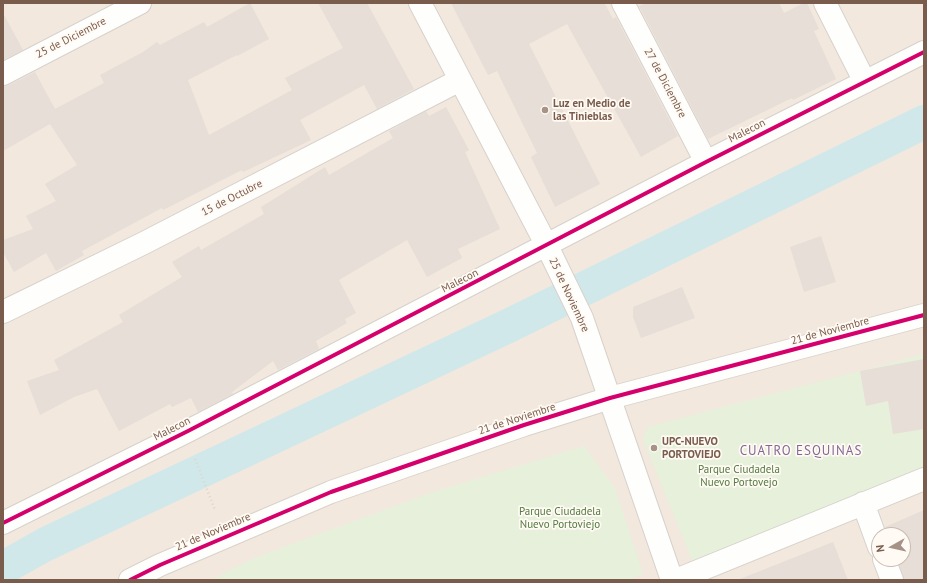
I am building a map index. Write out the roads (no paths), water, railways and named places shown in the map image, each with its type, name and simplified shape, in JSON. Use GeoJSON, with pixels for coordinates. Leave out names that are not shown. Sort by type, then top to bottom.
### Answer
{"type":"FeatureCollection","features":[{"type":"Feature","properties":{"kind":"street","name":"25 de Diciembre"},"geometry":{"type":"LineString","coordinates":[[3,74],[140,3]]}},
{"type":"Feature","properties":{"kind":"street","name":"25 de Noviembre"},"geometry":{"type":"LineString","coordinates":[[420,3],[547,246],[582,318],[672,580]]}},
{"type":"Feature","properties":{"kind":"street","name":"27 de Diciembre"},"geometry":{"type":"LineString","coordinates":[[623,3],[706,162]]}},
{"type":"Feature","properties":{"kind":"street"},"geometry":{"type":"LineString","coordinates":[[825,3],[865,82]]}},
{"type":"Feature","properties":{"kind":"street","name":"Malecon"},"geometry":{"type":"LineString","coordinates":[[3,523],[188,432],[706,162],[924,52]]}},
{"type":"Feature","properties":{"kind":"street","name":"15 de Octubre"},"geometry":{"type":"LineString","coordinates":[[3,312],[151,240],[460,80]]}},
{"type":"Feature","properties":{"kind":"street","name":"21 de Noviembre"},"geometry":{"type":"LineString","coordinates":[[130,580],[167,562],[331,492],[524,425],[610,398],[924,315]]}},
{"type":"Feature","properties":{"kind":"street"},"geometry":{"type":"LineString","coordinates":[[676,580],[924,479]]}},
{"type":"Feature","properties":{"kind":"street"},"geometry":{"type":"LineString","coordinates":[[863,503],[872,527]]}},
{"type":"Feature","properties":{"kind":"street"},"geometry":{"type":"LineString","coordinates":[[887,567],[892,580]]}},
{"type":"Feature","properties":{"kind":"waterway"},"geometry":{"type":"LineString","coordinates":[[3,568],[46,544],[506,327],[924,122]]}},
{"type":"Feature","properties":{"kind":"place","name":"Luz en Medio de las Tinieblas"},"geometry":{"type":"Point","coordinates":[545,110]}},
{"type":"Feature","properties":{"kind":"place","name":"UPC-NUEVO PORTOVIEJO"},"geometry":{"type":"Point","coordinates":[654,448]}},
{"type":"Feature","properties":{"kind":"district","name":"CUATRO ESQUINAS"},"geometry":{"type":"Point","coordinates":[801,451]}},
{"type":"Feature","properties":{"kind":"park label","name":"Parque Ciudadela Nuevo Portovejo"},"geometry":{"type":"Point","coordinates":[739,476]}},
{"type":"Feature","properties":{"kind":"park label","name":"Parque Ciudadela Nuevo Portoviejo"},"geometry":{"type":"Point","coordinates":[560,518]}}]}
